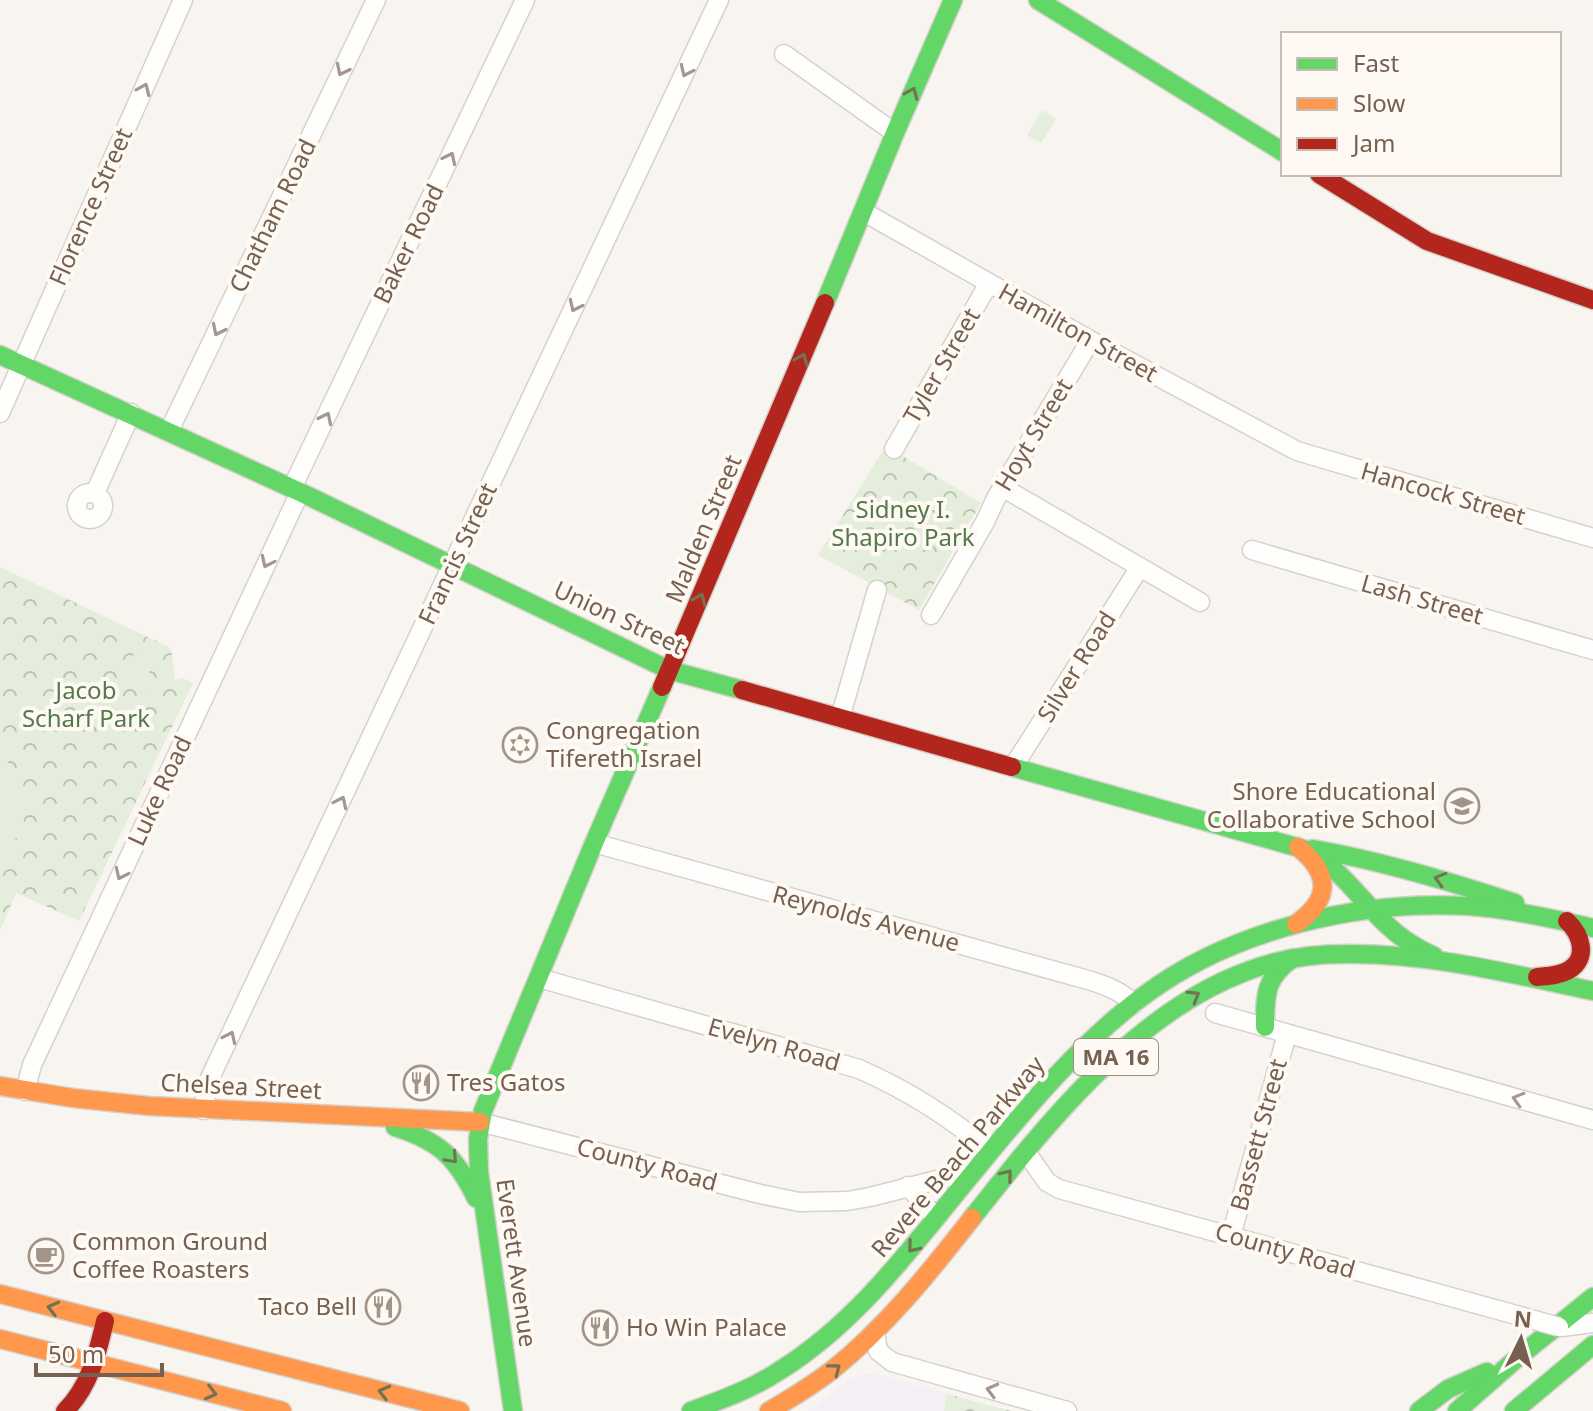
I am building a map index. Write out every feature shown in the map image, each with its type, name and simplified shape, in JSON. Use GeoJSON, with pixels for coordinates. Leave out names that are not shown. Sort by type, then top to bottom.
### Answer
{"type":"FeatureCollection","features":[{"type":"Feature","properties":{"kind":"main road","name":"Malden Street"},"geometry":{"type":"LineString","coordinates":[[480,1122],[594,843],[953,0]]}},
{"type":"Feature","properties":{"kind":"main road"},"geometry":{"type":"LineString","coordinates":[[1038,0],[1281,151]]}},
{"type":"Feature","properties":{"kind":"main road"},"geometry":{"type":"LineString","coordinates":[[1322,176],[1431,243],[1593,300]]}},
{"type":"Feature","properties":{"kind":"main road","name":"Union Street"},"geometry":{"type":"LineString","coordinates":[[0,355],[296,490],[669,670],[1314,853],[1327,862],[1405,941],[1460,965]]}},
{"type":"Feature","properties":{"kind":"main road","name":"Union Street"},"geometry":{"type":"LineString","coordinates":[[1298,847],[1354,857],[1442,880],[1567,921]]}},
{"type":"Feature","properties":{"kind":"main road"},"geometry":{"type":"LineString","coordinates":[[1296,924],[1319,905],[1323,886],[1318,866],[1310,855],[1298,847]]}},
{"type":"Feature","properties":{"kind":"main road","name":"Revere Beach Parkway"},"geometry":{"type":"LineString","coordinates":[[691,1411],[762,1382],[814,1349],[837,1330],[881,1286],[974,1170],[1060,1073],[1134,1004],[1164,981],[1206,958],[1296,924],[1339,914],[1411,905],[1505,909],[1593,928]]}},
{"type":"Feature","properties":{"kind":"main road"},"geometry":{"type":"LineString","coordinates":[[1526,977],[1560,974],[1577,962],[1582,948],[1581,939],[1567,921]]}},
{"type":"Feature","properties":{"kind":"main road","name":"Revere Beach Parkway"},"geometry":{"type":"LineString","coordinates":[[769,1411],[829,1373],[875,1332],[917,1287],[1055,1119],[1142,1033],[1218,983],[1293,958],[1376,956],[1460,965],[1593,991]]}},
{"type":"Feature","properties":{"kind":"main road"},"geometry":{"type":"LineString","coordinates":[[1265,1027],[1265,1000],[1270,980],[1280,966],[1293,958]]}},
{"type":"Feature","properties":{"kind":"main road","name":"Chelsea Street"},"geometry":{"type":"LineString","coordinates":[[0,1086],[123,1104],[480,1122]]}},
{"type":"Feature","properties":{"kind":"main road"},"geometry":{"type":"LineString","coordinates":[[357,1117],[419,1134],[443,1148],[463,1171],[485,1221]]}},
{"type":"Feature","properties":{"kind":"main road","name":"Everett Avenue"},"geometry":{"type":"LineString","coordinates":[[480,1122],[478,1161],[513,1411]]}},
{"type":"Feature","properties":{"kind":"main road"},"geometry":{"type":"LineString","coordinates":[[0,1294],[460,1411]]}},
{"type":"Feature","properties":{"kind":"main road"},"geometry":{"type":"LineString","coordinates":[[1457,1411],[1593,1297]]}},
{"type":"Feature","properties":{"kind":"main road"},"geometry":{"type":"LineString","coordinates":[[65,1411],[85,1389],[105,1321]]}},
{"type":"Feature","properties":{"kind":"main road"},"geometry":{"type":"LineString","coordinates":[[0,1339],[282,1411]]}},
{"type":"Feature","properties":{"kind":"main road"},"geometry":{"type":"LineString","coordinates":[[1514,1411],[1593,1345]]}},
{"type":"Feature","properties":{"kind":"main road"},"geometry":{"type":"LineString","coordinates":[[1419,1411],[1448,1389],[1516,1359]]}},
{"type":"Feature","properties":{"kind":"street","name":"Florence Street"},"geometry":{"type":"LineString","coordinates":[[0,413],[183,0]]}},
{"type":"Feature","properties":{"kind":"street","name":"Chatham Road"},"geometry":{"type":"LineString","coordinates":[[169,431],[376,0]]}},
{"type":"Feature","properties":{"kind":"street","name":"Baker Road"},"geometry":{"type":"LineString","coordinates":[[296,490],[525,0]]}},
{"type":"Feature","properties":{"kind":"street","name":"Francis Street"},"geometry":{"type":"LineString","coordinates":[[203,1110],[209,1080],[719,0]]}},
{"type":"Feature","properties":{"kind":"street"},"geometry":{"type":"LineString","coordinates":[[784,54],[895,133]]}},
{"type":"Feature","properties":{"kind":"street","name":"Hamilton Street"},"geometry":{"type":"LineString","coordinates":[[864,212],[1090,341],[1294,450]]}},
{"type":"Feature","properties":{"kind":"street","name":"Tyler Street"},"geometry":{"type":"LineString","coordinates":[[894,449],[989,283]]}},
{"type":"Feature","properties":{"kind":"street","name":"Hoyt Street"},"geometry":{"type":"LineString","coordinates":[[931,615],[1002,487],[1090,341]]}},
{"type":"Feature","properties":{"kind":"street"},"geometry":{"type":"LineString","coordinates":[[95,493],[131,413]]}},
{"type":"Feature","properties":{"kind":"street","name":"Hancock Street"},"geometry":{"type":"LineString","coordinates":[[1294,450],[1593,538]]}},
{"type":"Feature","properties":{"kind":"street"},"geometry":{"type":"LineString","coordinates":[[1002,487],[1200,602]]}},
{"type":"Feature","properties":{"kind":"street","name":"Luke Road"},"geometry":{"type":"LineString","coordinates":[[25,1091],[32,1065],[296,490]]}},
{"type":"Feature","properties":{"kind":"street","name":"Lash Street"},"geometry":{"type":"LineString","coordinates":[[1252,550],[1593,650]]}},
{"type":"Feature","properties":{"kind":"street","name":"Silver Road"},"geometry":{"type":"LineString","coordinates":[[1013,767],[1140,567]]}},
{"type":"Feature","properties":{"kind":"street"},"geometry":{"type":"LineString","coordinates":[[840,718],[877,590]]}},
{"type":"Feature","properties":{"kind":"street","name":"Reynolds Avenue"},"geometry":{"type":"LineString","coordinates":[[594,843],[1088,980],[1113,989],[1134,1004]]}},
{"type":"Feature","properties":{"kind":"street","name":"Evelyn Road"},"geometry":{"type":"LineString","coordinates":[[539,978],[859,1069],[932,1107],[990,1151]]}},
{"type":"Feature","properties":{"kind":"street"},"geometry":{"type":"LineString","coordinates":[[1215,1013],[1593,1120]]}},
{"type":"Feature","properties":{"kind":"street","name":"Bassett Street"},"geometry":{"type":"LineString","coordinates":[[1231,1236],[1287,1034]]}},
{"type":"Feature","properties":{"kind":"street","name":"County Road"},"geometry":{"type":"LineString","coordinates":[[480,1122],[788,1200],[847,1201],[974,1170]]}},
{"type":"Feature","properties":{"kind":"street","name":"County Road"},"geometry":{"type":"LineString","coordinates":[[1026,1152],[1047,1182],[1059,1189],[1593,1335]]}},
{"type":"Feature","properties":{"kind":"street"},"geometry":{"type":"LineString","coordinates":[[908,1186],[936,1218]]}},
{"type":"Feature","properties":{"kind":"street","name":"County Road"},"geometry":{"type":"LineString","coordinates":[[1559,1327],[1593,1323]]}},
{"type":"Feature","properties":{"kind":"street"},"geometry":{"type":"LineString","coordinates":[[875,1332],[878,1351],[892,1362],[1067,1411]]}},
{"type":"Feature","properties":{"kind":"shaded area"},"geometry":{"type":"Polygon","coordinates":[[[865,1374],[880,1375],[947,1394],[944,1411],[808,1411],[852,1379],[865,1374]]]}},
{"type":"Feature","properties":{"kind":"green space"},"geometry":{"type":"Polygon","coordinates":[[[1042,110],[1056,119],[1041,143],[1027,135],[1042,110]]]}},
{"type":"Feature","properties":{"kind":"green space","name":"Sidney I. Shapiro Park"},"geometry":{"type":"Polygon","coordinates":[[[886,446],[981,503],[919,610],[818,555],[886,446]]]}},
{"type":"Feature","properties":{"kind":"green space","name":"Jacob Scharf Park"},"geometry":{"type":"Polygon","coordinates":[[[0,567],[171,648],[175,680],[182,678],[193,683],[79,921],[16,893],[0,931],[0,567]]]}},
{"type":"Feature","properties":{"kind":"green space"},"geometry":{"type":"Polygon","coordinates":[[[141,648],[156,691],[147,694],[132,651],[141,648]]]}},
{"type":"Feature","properties":{"kind":"green space"},"geometry":{"type":"Polygon","coordinates":[[[0,754],[20,779],[26,806],[19,832],[0,858],[0,754]]]}},
{"type":"Feature","properties":{"kind":"green space"},"geometry":{"type":"Polygon","coordinates":[[[947,1394],[1011,1411],[944,1411],[947,1394]]]}},
{"type":"Feature","properties":{"kind":"traffic: fast"},"geometry":{"type":"LineString","coordinates":[[825,303],[953,0]]}},
{"type":"Feature","properties":{"kind":"traffic: fast"},"geometry":{"type":"LineString","coordinates":[[1038,0],[1281,151]]}},
{"type":"Feature","properties":{"kind":"traffic: fast"},"geometry":{"type":"LineString","coordinates":[[0,355],[300,492],[669,670],[742,690]]}},
{"type":"Feature","properties":{"kind":"traffic: fast"},"geometry":{"type":"LineString","coordinates":[[513,1411],[479,1172],[478,1139],[483,1111],[662,687]]}},
{"type":"Feature","properties":{"kind":"traffic: fast"},"geometry":{"type":"LineString","coordinates":[[1012,767],[1307,850],[1340,875],[1397,934],[1434,956]]}},
{"type":"Feature","properties":{"kind":"traffic: fast"},"geometry":{"type":"LineString","coordinates":[[1313,849],[1415,872],[1515,903]]}},
{"type":"Feature","properties":{"kind":"traffic: fast"},"geometry":{"type":"LineString","coordinates":[[691,1411],[769,1377],[809,1351],[836,1328],[886,1278],[1056,1076],[1122,1012],[1181,971],[1218,952],[1299,923],[1384,908],[1426,905],[1484,907],[1593,928]]}},
{"type":"Feature","properties":{"kind":"traffic: fast"},"geometry":{"type":"LineString","coordinates":[[972,1218],[1060,1111],[1128,1044],[1165,1015],[1204,991],[1257,967],[1333,954],[1409,957],[1471,966],[1593,991]]}},
{"type":"Feature","properties":{"kind":"traffic: fast"},"geometry":{"type":"LineString","coordinates":[[1265,1027],[1268,988],[1277,972],[1293,958]]}},
{"type":"Feature","properties":{"kind":"traffic: fast"},"geometry":{"type":"LineString","coordinates":[[395,1127],[423,1138],[444,1152],[461,1172],[476,1198]]}},
{"type":"Feature","properties":{"kind":"traffic: fast"},"geometry":{"type":"LineString","coordinates":[[1457,1411],[1593,1297]]}},
{"type":"Feature","properties":{"kind":"traffic: fast"},"geometry":{"type":"LineString","coordinates":[[1514,1411],[1593,1345]]}},
{"type":"Feature","properties":{"kind":"traffic: fast"},"geometry":{"type":"LineString","coordinates":[[1419,1411],[1448,1389],[1487,1372]]}},
{"type":"Feature","properties":{"kind":"traffic: slow"},"geometry":{"type":"LineString","coordinates":[[1296,924],[1316,905],[1322,886],[1317,867],[1298,847]]}},
{"type":"Feature","properties":{"kind":"traffic: slow"},"geometry":{"type":"LineString","coordinates":[[0,1086],[149,1106],[480,1122]]}},
{"type":"Feature","properties":{"kind":"traffic: slow"},"geometry":{"type":"LineString","coordinates":[[769,1411],[831,1371],[870,1336],[923,1279],[972,1218]]}},
{"type":"Feature","properties":{"kind":"traffic: slow"},"geometry":{"type":"LineString","coordinates":[[0,1294],[460,1411]]}},
{"type":"Feature","properties":{"kind":"traffic: slow"},"geometry":{"type":"LineString","coordinates":[[0,1339],[282,1411]]}},
{"type":"Feature","properties":{"kind":"traffic: jam"},"geometry":{"type":"LineString","coordinates":[[1322,176],[1427,241],[1593,300]]}},
{"type":"Feature","properties":{"kind":"traffic: jam"},"geometry":{"type":"LineString","coordinates":[[662,687],[825,303]]}},
{"type":"Feature","properties":{"kind":"traffic: jam"},"geometry":{"type":"LineString","coordinates":[[742,690],[1012,767]]}},
{"type":"Feature","properties":{"kind":"traffic: jam"},"geometry":{"type":"LineString","coordinates":[[1537,977],[1565,972],[1579,959],[1579,939],[1567,921]]}},
{"type":"Feature","properties":{"kind":"traffic: jam"},"geometry":{"type":"LineString","coordinates":[[65,1411],[87,1381],[105,1321]]}},
{"type":"Feature","properties":{"kind":"place","name":"Congregation Tifereth Israel"},"geometry":{"type":"Point","coordinates":[520,745]}},
{"type":"Feature","properties":{"kind":"place","name":"Shore Educational Collaborative School"},"geometry":{"type":"Point","coordinates":[1462,806]}},
{"type":"Feature","properties":{"kind":"place","name":"Tres Gatos"},"geometry":{"type":"Point","coordinates":[421,1083]}},
{"type":"Feature","properties":{"kind":"place","name":"Common Ground Coffee Roasters"},"geometry":{"type":"Point","coordinates":[46,1256]}},
{"type":"Feature","properties":{"kind":"place","name":"Taco Bell"},"geometry":{"type":"Point","coordinates":[383,1307]}},
{"type":"Feature","properties":{"kind":"place","name":"Ho Win Palace"},"geometry":{"type":"Point","coordinates":[600,1328]}}]}
